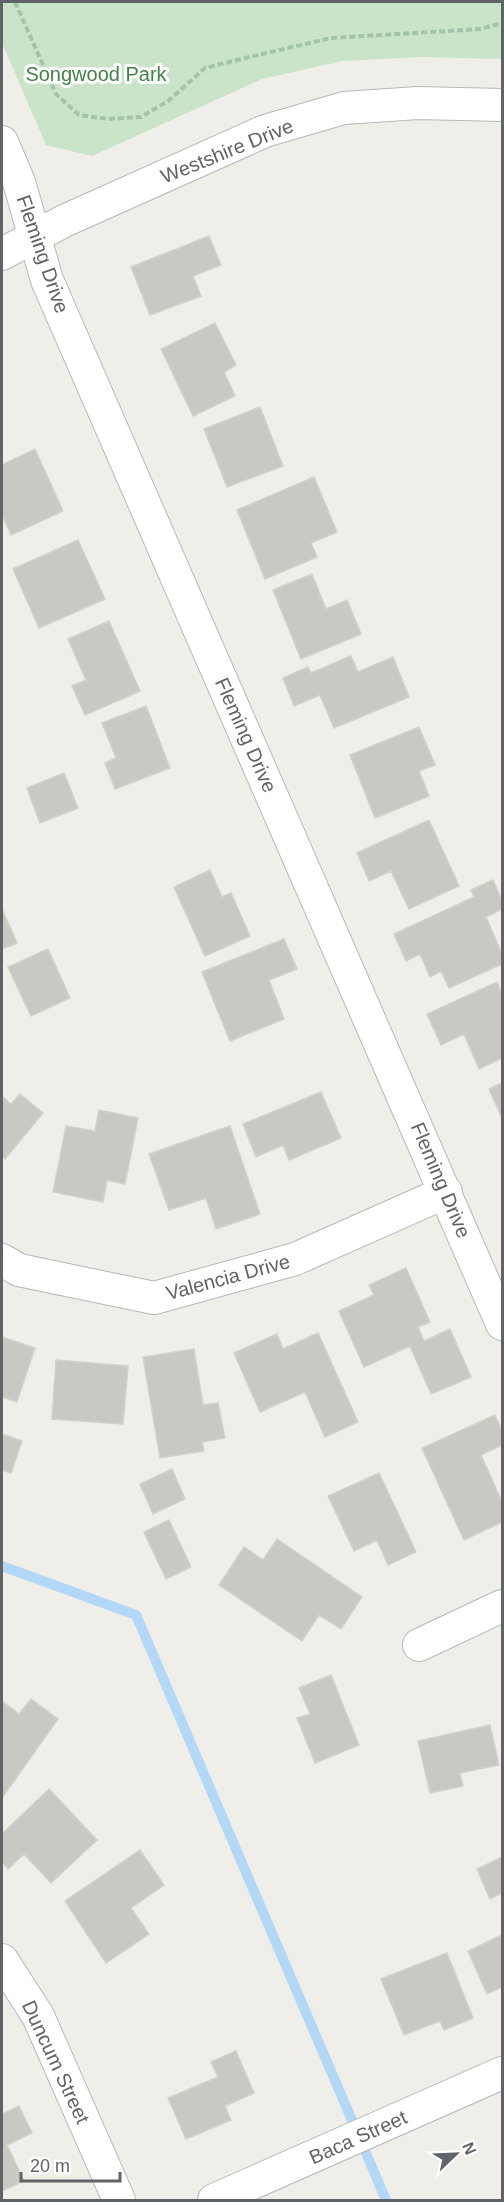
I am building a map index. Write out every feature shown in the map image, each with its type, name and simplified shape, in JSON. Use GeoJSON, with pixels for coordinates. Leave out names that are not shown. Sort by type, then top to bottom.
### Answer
{"type":"FeatureCollection","features":[{"type":"Feature","properties":{"kind":"street","name":"Westshire Drive"},"geometry":{"type":"LineString","coordinates":[[2,254],[35,236],[265,131],[344,108],[418,104],[502,105]]}},
{"type":"Feature","properties":{"kind":"street","name":"Fleming Drive"},"geometry":{"type":"LineString","coordinates":[[2,142],[19,182],[47,280],[502,1324]]}},
{"type":"Feature","properties":{"kind":"street","name":"Valencia Drive"},"geometry":{"type":"LineString","coordinates":[[2,1260],[19,1270],[154,1298],[295,1259],[446,1192]]}},
{"type":"Feature","properties":{"kind":"street"},"geometry":{"type":"LineString","coordinates":[[419,1645],[502,1606]]}},
{"type":"Feature","properties":{"kind":"street","name":"Duncum Street"},"geometry":{"type":"LineString","coordinates":[[2,1960],[38,2016],[119,2200]]}},
{"type":"Feature","properties":{"kind":"street","name":"Baca Street"},"geometry":{"type":"LineString","coordinates":[[214,2200],[502,2073]]}},
{"type":"Feature","properties":{"kind":"path"},"geometry":{"type":"LineString","coordinates":[[15,2],[56,94],[79,115],[108,119],[141,117],[168,101],[205,68],[241,58],[332,38],[481,29],[502,23]]}},
{"type":"Feature","properties":{"kind":"green space","name":"Songwood Park"},"geometry":{"type":"Polygon","coordinates":[[[2,2],[502,2],[502,59],[421,57],[342,61],[262,79],[92,156],[46,145],[2,43],[2,2]]]}},
{"type":"Feature","properties":{"kind":"building"},"geometry":{"type":"Polygon","coordinates":[[[209,236],[221,265],[193,276],[201,296],[150,315],[131,267],[209,236]]]}},
{"type":"Feature","properties":{"kind":"building"},"geometry":{"type":"Polygon","coordinates":[[[215,323],[236,365],[224,372],[235,396],[193,416],[161,349],[215,323]]]}},
{"type":"Feature","properties":{"kind":"building"},"geometry":{"type":"Polygon","coordinates":[[[260,407],[283,466],[227,487],[204,429],[260,407]]]}},
{"type":"Feature","properties":{"kind":"building"},"geometry":{"type":"Polygon","coordinates":[[[35,449],[63,511],[11,535],[2,514],[2,465],[35,449]]]}},
{"type":"Feature","properties":{"kind":"building"},"geometry":{"type":"Polygon","coordinates":[[[314,477],[337,532],[311,543],[317,557],[265,579],[237,510],[314,477]]]}},
{"type":"Feature","properties":{"kind":"building"},"geometry":{"type":"Polygon","coordinates":[[[78,540],[105,599],[39,628],[13,569],[78,540]]]}},
{"type":"Feature","properties":{"kind":"building"},"geometry":{"type":"Polygon","coordinates":[[[312,574],[326,609],[347,600],[361,634],[301,659],[273,590],[312,574]]]}},
{"type":"Feature","properties":{"kind":"building"},"geometry":{"type":"Polygon","coordinates":[[[109,621],[140,691],[85,715],[72,686],[86,680],[68,639],[109,621]]]}},
{"type":"Feature","properties":{"kind":"building"},"geometry":{"type":"Polygon","coordinates":[[[351,656],[358,672],[393,657],[409,697],[334,728],[320,695],[294,706],[283,678],[308,667],[311,673],[351,656]]]}},
{"type":"Feature","properties":{"kind":"building"},"geometry":{"type":"Polygon","coordinates":[[[146,706],[170,768],[115,789],[105,763],[116,758],[102,723],[146,706]]]}},
{"type":"Feature","properties":{"kind":"building"},"geometry":{"type":"Polygon","coordinates":[[[419,727],[435,765],[419,771],[429,796],[375,818],[350,755],[419,727]]]}},
{"type":"Feature","properties":{"kind":"building"},"geometry":{"type":"Polygon","coordinates":[[[64,773],[78,808],[40,823],[27,788],[64,773]]]}},
{"type":"Feature","properties":{"kind":"building"},"geometry":{"type":"Polygon","coordinates":[[[429,820],[459,886],[409,909],[391,871],[369,881],[357,853],[429,820]]]}},
{"type":"Feature","properties":{"kind":"building"},"geometry":{"type":"Polygon","coordinates":[[[210,870],[222,897],[231,893],[250,936],[205,956],[174,887],[210,870]]]}},
{"type":"Feature","properties":{"kind":"building"},"geometry":{"type":"Polygon","coordinates":[[[493,880],[502,901],[502,909],[486,917],[502,954],[502,964],[449,988],[441,971],[430,977],[420,954],[406,961],[394,934],[474,897],[471,890],[493,880]]]}},
{"type":"Feature","properties":{"kind":"building"},"geometry":{"type":"Polygon","coordinates":[[[2,909],[17,943],[2,949],[2,909]]]}},
{"type":"Feature","properties":{"kind":"building"},"geometry":{"type":"Polygon","coordinates":[[[284,939],[297,969],[269,980],[284,1019],[230,1041],[202,972],[284,939]]]}},
{"type":"Feature","properties":{"kind":"building"},"geometry":{"type":"Polygon","coordinates":[[[48,949],[70,998],[31,1016],[8,967],[48,949]]]}},
{"type":"Feature","properties":{"kind":"building"},"geometry":{"type":"Polygon","coordinates":[[[497,982],[502,994],[502,1058],[479,1069],[464,1034],[441,1045],[427,1014],[497,982]]]}},
{"type":"Feature","properties":{"kind":"building"},"geometry":{"type":"Polygon","coordinates":[[[502,1083],[502,1118],[489,1089],[502,1083]]]}},
{"type":"Feature","properties":{"kind":"building"},"geometry":{"type":"Polygon","coordinates":[[[321,1092],[341,1138],[289,1160],[283,1145],[256,1157],[243,1124],[321,1092]]]}},
{"type":"Feature","properties":{"kind":"building"},"geometry":{"type":"Polygon","coordinates":[[[20,1094],[43,1113],[5,1159],[2,1156],[2,1096],[11,1104],[20,1094]]]}},
{"type":"Feature","properties":{"kind":"building"},"geometry":{"type":"Polygon","coordinates":[[[99,1110],[138,1118],[125,1184],[107,1180],[103,1202],[53,1192],[66,1126],[95,1131],[99,1110]]]}},
{"type":"Feature","properties":{"kind":"building"},"geometry":{"type":"Polygon","coordinates":[[[230,1126],[260,1214],[216,1229],[206,1198],[169,1210],[149,1154],[230,1126]]]}},
{"type":"Feature","properties":{"kind":"building"},"geometry":{"type":"Polygon","coordinates":[[[406,1268],[430,1322],[418,1327],[424,1341],[450,1329],[471,1377],[431,1394],[410,1346],[364,1367],[339,1311],[374,1295],[369,1285],[406,1268]]]}},
{"type":"Feature","properties":{"kind":"building"},"geometry":{"type":"Polygon","coordinates":[[[318,1333],[358,1422],[325,1437],[305,1392],[260,1412],[234,1353],[277,1334],[283,1349],[318,1333]]]}},
{"type":"Feature","properties":{"kind":"building"},"geometry":{"type":"Polygon","coordinates":[[[2,1337],[35,1348],[17,1402],[2,1397],[2,1337]]]}},
{"type":"Feature","properties":{"kind":"building"},"geometry":{"type":"Polygon","coordinates":[[[194,1349],[203,1405],[218,1403],[225,1438],[202,1442],[204,1451],[160,1458],[143,1357],[194,1349]]]}},
{"type":"Feature","properties":{"kind":"building"},"geometry":{"type":"Polygon","coordinates":[[[56,1360],[128,1366],[123,1424],[52,1419],[56,1360]]]}},
{"type":"Feature","properties":{"kind":"building"},"geometry":{"type":"Polygon","coordinates":[[[495,1415],[502,1431],[502,1445],[481,1455],[502,1502],[502,1522],[464,1540],[422,1448],[495,1415]]]}},
{"type":"Feature","properties":{"kind":"building"},"geometry":{"type":"Polygon","coordinates":[[[2,1434],[22,1441],[11,1473],[2,1470],[2,1434]]]}},
{"type":"Feature","properties":{"kind":"building"},"geometry":{"type":"Polygon","coordinates":[[[172,1469],[185,1499],[153,1514],[140,1484],[172,1469]]]}},
{"type":"Feature","properties":{"kind":"building"},"geometry":{"type":"Polygon","coordinates":[[[379,1473],[416,1552],[388,1565],[377,1540],[354,1551],[328,1496],[379,1473]]]}},
{"type":"Feature","properties":{"kind":"building"},"geometry":{"type":"Polygon","coordinates":[[[169,1520],[191,1567],[166,1579],[144,1532],[169,1520]]]}},
{"type":"Feature","properties":{"kind":"building"},"geometry":{"type":"Polygon","coordinates":[[[277,1539],[362,1597],[341,1629],[319,1615],[302,1641],[219,1585],[244,1547],[263,1560],[277,1539]]]}},
{"type":"Feature","properties":{"kind":"building"},"geometry":{"type":"Polygon","coordinates":[[[331,1675],[359,1745],[315,1763],[297,1718],[310,1714],[299,1688],[331,1675]]]}},
{"type":"Feature","properties":{"kind":"building"},"geometry":{"type":"Polygon","coordinates":[[[31,1699],[58,1719],[2,1798],[2,1701],[19,1714],[31,1699]]]}},
{"type":"Feature","properties":{"kind":"building"},"geometry":{"type":"Polygon","coordinates":[[[490,1725],[499,1765],[460,1773],[463,1786],[430,1793],[418,1741],[490,1725]]]}},
{"type":"Feature","properties":{"kind":"building"},"geometry":{"type":"Polygon","coordinates":[[[49,1789],[97,1840],[51,1883],[24,1854],[8,1869],[2,1862],[2,1834],[49,1789]]]}},
{"type":"Feature","properties":{"kind":"building"},"geometry":{"type":"Polygon","coordinates":[[[140,1850],[164,1885],[131,1908],[149,1934],[106,1963],[65,1901],[140,1850]]]}},
{"type":"Feature","properties":{"kind":"building"},"geometry":{"type":"Polygon","coordinates":[[[502,1857],[502,1893],[490,1899],[477,1869],[502,1857]]]}},
{"type":"Feature","properties":{"kind":"building"},"geometry":{"type":"Polygon","coordinates":[[[502,1935],[502,1987],[487,1994],[468,1951],[502,1935]]]}},
{"type":"Feature","properties":{"kind":"building"},"geometry":{"type":"Polygon","coordinates":[[[447,1953],[473,2018],[444,2030],[440,2021],[404,2035],[381,1979],[447,1953]]]}},
{"type":"Feature","properties":{"kind":"building"},"geometry":{"type":"Polygon","coordinates":[[[236,2051],[254,2093],[225,2106],[231,2120],[186,2139],[168,2098],[218,2077],[211,2062],[236,2051]]]}},
{"type":"Feature","properties":{"kind":"building"},"geometry":{"type":"Polygon","coordinates":[[[19,2106],[32,2133],[7,2145],[24,2181],[2,2191],[2,2114],[19,2106]]]}},
{"type":"Feature","properties":{"kind":"waterway"},"geometry":{"type":"LineString","coordinates":[[2,1566],[136,1615],[386,2200]]}}]}
